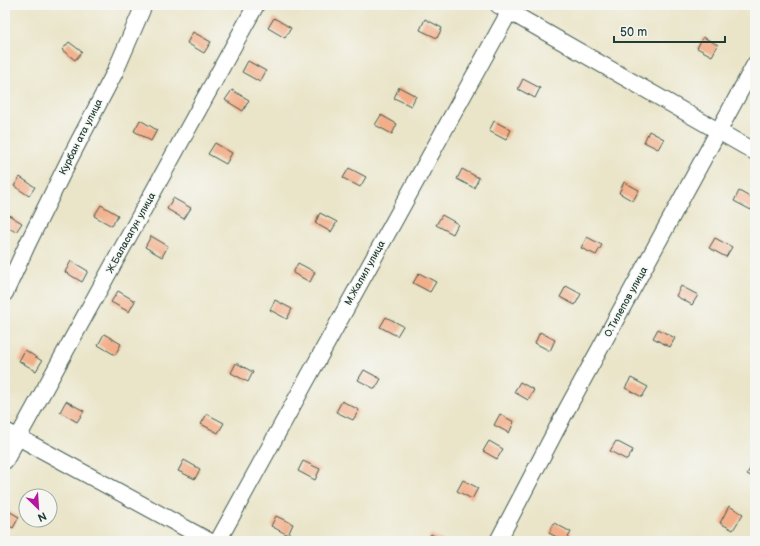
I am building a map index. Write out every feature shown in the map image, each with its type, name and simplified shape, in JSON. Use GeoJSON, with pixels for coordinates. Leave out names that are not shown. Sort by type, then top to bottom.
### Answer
{"type":"FeatureCollection","features":[{"type":"Feature","properties":{"kind":"street","name":"Курбан ата улица"},"geometry":{"type":"LineString","coordinates":[[5,293],[10,265],[70,158],[115,72],[144,5]]}},
{"type":"Feature","properties":{"kind":"street","name":"Ж.Баласагун улица"},"geometry":{"type":"LineString","coordinates":[[5,461],[12,434],[256,5]]}},
{"type":"Feature","properties":{"kind":"street"},"geometry":{"type":"LineString","coordinates":[[507,7],[718,132],[755,152]]}},
{"type":"Feature","properties":{"kind":"street","name":"М.Жалил улица"},"geometry":{"type":"LineString","coordinates":[[218,541],[507,7]]}},
{"type":"Feature","properties":{"kind":"street","name":"О.Тилепов улица"},"geometry":{"type":"LineString","coordinates":[[498,541],[567,409],[755,64]]}},
{"type":"Feature","properties":{"kind":"street"},"geometry":{"type":"LineString","coordinates":[[12,434],[209,541]]}},
{"type":"Feature","properties":{"kind":"building"},"geometry":{"type":"Polygon","coordinates":[[[274,18],[291,28],[285,38],[268,28],[274,18]]]}},
{"type":"Feature","properties":{"kind":"building"},"geometry":{"type":"Polygon","coordinates":[[[425,19],[442,28],[437,38],[420,30],[425,19]]]}},
{"type":"Feature","properties":{"kind":"building"},"geometry":{"type":"Polygon","coordinates":[[[193,32],[211,42],[204,53],[187,43],[193,32]]]}},
{"type":"Feature","properties":{"kind":"building"},"geometry":{"type":"Polygon","coordinates":[[[703,37],[718,45],[712,56],[697,48],[703,37]]]}},
{"type":"Feature","properties":{"kind":"building"},"geometry":{"type":"Polygon","coordinates":[[[69,42],[82,52],[75,60],[62,50],[69,42]]]}},
{"type":"Feature","properties":{"kind":"building"},"geometry":{"type":"Polygon","coordinates":[[[248,61],[266,71],[260,82],[242,72],[248,61]]]}},
{"type":"Feature","properties":{"kind":"building"},"geometry":{"type":"Polygon","coordinates":[[[523,79],[540,88],[535,98],[518,89],[523,79]]]}},
{"type":"Feature","properties":{"kind":"building"},"geometry":{"type":"Polygon","coordinates":[[[399,87],[416,96],[411,106],[394,98],[399,87]]]}},
{"type":"Feature","properties":{"kind":"building"},"geometry":{"type":"Polygon","coordinates":[[[232,90],[249,100],[243,111],[225,100],[232,90]]]}},
{"type":"Feature","properties":{"kind":"building"},"geometry":{"type":"Polygon","coordinates":[[[381,115],[397,124],[392,134],[375,125],[381,115]]]}},
{"type":"Feature","properties":{"kind":"building"},"geometry":{"type":"Polygon","coordinates":[[[140,120],[157,130],[151,141],[134,131],[140,120]]]}},
{"type":"Feature","properties":{"kind":"building"},"geometry":{"type":"Polygon","coordinates":[[[494,121],[511,130],[506,140],[489,131],[494,121]]]}},
{"type":"Feature","properties":{"kind":"building"},"geometry":{"type":"Polygon","coordinates":[[[649,131],[664,139],[658,149],[644,142],[649,131]]]}},
{"type":"Feature","properties":{"kind":"building"},"geometry":{"type":"Polygon","coordinates":[[[215,143],[232,153],[226,164],[208,154],[215,143]]]}},
{"type":"Feature","properties":{"kind":"building"},"geometry":{"type":"Polygon","coordinates":[[[349,168],[366,177],[360,187],[343,178],[349,168]]]}},
{"type":"Feature","properties":{"kind":"building"},"geometry":{"type":"Polygon","coordinates":[[[462,169],[479,178],[474,188],[457,179],[462,169]]]}},
{"type":"Feature","properties":{"kind":"building"},"geometry":{"type":"Polygon","coordinates":[[[20,177],[35,187],[29,196],[14,186],[20,177]]]}},
{"type":"Feature","properties":{"kind":"building"},"geometry":{"type":"Polygon","coordinates":[[[624,182],[639,190],[633,201],[619,193],[624,182]]]}},
{"type":"Feature","properties":{"kind":"building"},"geometry":{"type":"Polygon","coordinates":[[[739,191],[755,200],[751,210],[734,201],[739,191]]]}},
{"type":"Feature","properties":{"kind":"building"},"geometry":{"type":"Polygon","coordinates":[[[173,198],[191,208],[184,219],[167,209],[173,198]]]}},
{"type":"Feature","properties":{"kind":"building"},"geometry":{"type":"Polygon","coordinates":[[[101,205],[118,215],[112,226],[94,216],[101,205]]]}},
{"type":"Feature","properties":{"kind":"building"},"geometry":{"type":"Polygon","coordinates":[[[320,213],[337,222],[331,232],[315,223],[320,213]]]}},
{"type":"Feature","properties":{"kind":"building"},"geometry":{"type":"Polygon","coordinates":[[[7,214],[22,223],[16,232],[5,226],[5,217],[7,214]]]}},
{"type":"Feature","properties":{"kind":"building"},"geometry":{"type":"Polygon","coordinates":[[[442,215],[458,224],[453,234],[436,225],[442,215]]]}},
{"type":"Feature","properties":{"kind":"building"},"geometry":{"type":"Polygon","coordinates":[[[151,236],[168,246],[162,257],[145,247],[151,236]]]}},
{"type":"Feature","properties":{"kind":"building"},"geometry":{"type":"Polygon","coordinates":[[[587,237],[602,245],[596,255],[581,248],[587,237]]]}},
{"type":"Feature","properties":{"kind":"building"},"geometry":{"type":"Polygon","coordinates":[[[715,238],[732,247],[726,257],[709,248],[715,238]]]}},
{"type":"Feature","properties":{"kind":"building"},"geometry":{"type":"Polygon","coordinates":[[[71,261],[88,271],[82,282],[65,272],[71,261]]]}},
{"type":"Feature","properties":{"kind":"building"},"geometry":{"type":"Polygon","coordinates":[[[298,263],[315,272],[310,282],[293,273],[298,263]]]}},
{"type":"Feature","properties":{"kind":"building"},"geometry":{"type":"Polygon","coordinates":[[[419,273],[436,282],[430,292],[413,283],[419,273]]]}},
{"type":"Feature","properties":{"kind":"building"},"geometry":{"type":"Polygon","coordinates":[[[566,286],[581,294],[575,305],[560,297],[566,286]]]}},
{"type":"Feature","properties":{"kind":"building"},"geometry":{"type":"Polygon","coordinates":[[[681,286],[698,295],[692,305],[676,296],[681,286]]]}},
{"type":"Feature","properties":{"kind":"building"},"geometry":{"type":"Polygon","coordinates":[[[118,291],[135,301],[129,312],[111,302],[118,291]]]}},
{"type":"Feature","properties":{"kind":"building"},"geometry":{"type":"Polygon","coordinates":[[[275,300],[292,309],[287,319],[270,310],[275,300]]]}},
{"type":"Feature","properties":{"kind":"building"},"geometry":{"type":"Polygon","coordinates":[[[386,317],[403,326],[397,336],[380,327],[386,317]]]}},
{"type":"Feature","properties":{"kind":"building"},"geometry":{"type":"Polygon","coordinates":[[[658,329],[675,338],[670,347],[653,338],[658,329]]]}},
{"type":"Feature","properties":{"kind":"building"},"geometry":{"type":"Polygon","coordinates":[[[540,332],[555,340],[550,351],[535,343],[540,332]]]}},
{"type":"Feature","properties":{"kind":"building"},"geometry":{"type":"Polygon","coordinates":[[[104,334],[121,344],[115,355],[98,345],[104,334]]]}},
{"type":"Feature","properties":{"kind":"building"},"geometry":{"type":"Polygon","coordinates":[[[25,350],[42,361],[36,371],[19,361],[25,350]]]}},
{"type":"Feature","properties":{"kind":"building"},"geometry":{"type":"Polygon","coordinates":[[[236,363],[253,372],[248,382],[231,373],[236,363]]]}},
{"type":"Feature","properties":{"kind":"building"},"geometry":{"type":"Polygon","coordinates":[[[364,370],[381,379],[375,389],[358,380],[364,370]]]}},
{"type":"Feature","properties":{"kind":"building"},"geometry":{"type":"Polygon","coordinates":[[[631,378],[648,387],[642,397],[625,388],[631,378]]]}},
{"type":"Feature","properties":{"kind":"building"},"geometry":{"type":"Polygon","coordinates":[[[520,382],[534,390],[528,400],[514,392],[520,382]]]}},
{"type":"Feature","properties":{"kind":"building"},"geometry":{"type":"Polygon","coordinates":[[[66,401],[84,411],[77,422],[60,412],[66,401]]]}},
{"type":"Feature","properties":{"kind":"building"},"geometry":{"type":"Polygon","coordinates":[[[342,401],[359,410],[353,420],[336,412],[342,401]]]}},
{"type":"Feature","properties":{"kind":"building"},"geometry":{"type":"Polygon","coordinates":[[[207,414],[224,423],[218,433],[201,424],[207,414]]]}},
{"type":"Feature","properties":{"kind":"building"},"geometry":{"type":"Polygon","coordinates":[[[500,414],[514,422],[509,433],[494,425],[500,414]]]}},
{"type":"Feature","properties":{"kind":"building"},"geometry":{"type":"Polygon","coordinates":[[[489,441],[503,449],[497,459],[483,451],[489,441]]]}},
{"type":"Feature","properties":{"kind":"building"},"geometry":{"type":"Polygon","coordinates":[[[616,441],[633,450],[627,460],[610,451],[616,441]]]}},
{"type":"Feature","properties":{"kind":"building"},"geometry":{"type":"Polygon","coordinates":[[[184,460],[200,469],[195,479],[178,471],[184,460]]]}},
{"type":"Feature","properties":{"kind":"building"},"geometry":{"type":"Polygon","coordinates":[[[755,460],[755,478],[747,474],[755,460]]]}},
{"type":"Feature","properties":{"kind":"building"},"geometry":{"type":"Polygon","coordinates":[[[303,461],[320,469],[315,480],[298,471],[303,461]]]}},
{"type":"Feature","properties":{"kind":"building"},"geometry":{"type":"Polygon","coordinates":[[[463,480],[478,488],[472,499],[457,491],[463,480]]]}},
{"type":"Feature","properties":{"kind":"building"},"geometry":{"type":"Polygon","coordinates":[[[729,506],[743,514],[733,530],[720,523],[729,506]]]}},
{"type":"Feature","properties":{"kind":"building"},"geometry":{"type":"Polygon","coordinates":[[[5,509],[18,516],[13,528],[5,524],[5,509]]]}},
{"type":"Feature","properties":{"kind":"building"},"geometry":{"type":"Polygon","coordinates":[[[276,516],[293,524],[288,535],[271,526],[276,516]]]}},
{"type":"Feature","properties":{"kind":"building"},"geometry":{"type":"Polygon","coordinates":[[[554,523],[571,532],[566,541],[549,533],[554,523]]]}},
{"type":"Feature","properties":{"kind":"building"},"geometry":{"type":"Polygon","coordinates":[[[431,534],[444,541],[427,541],[431,534]]]}}]}
